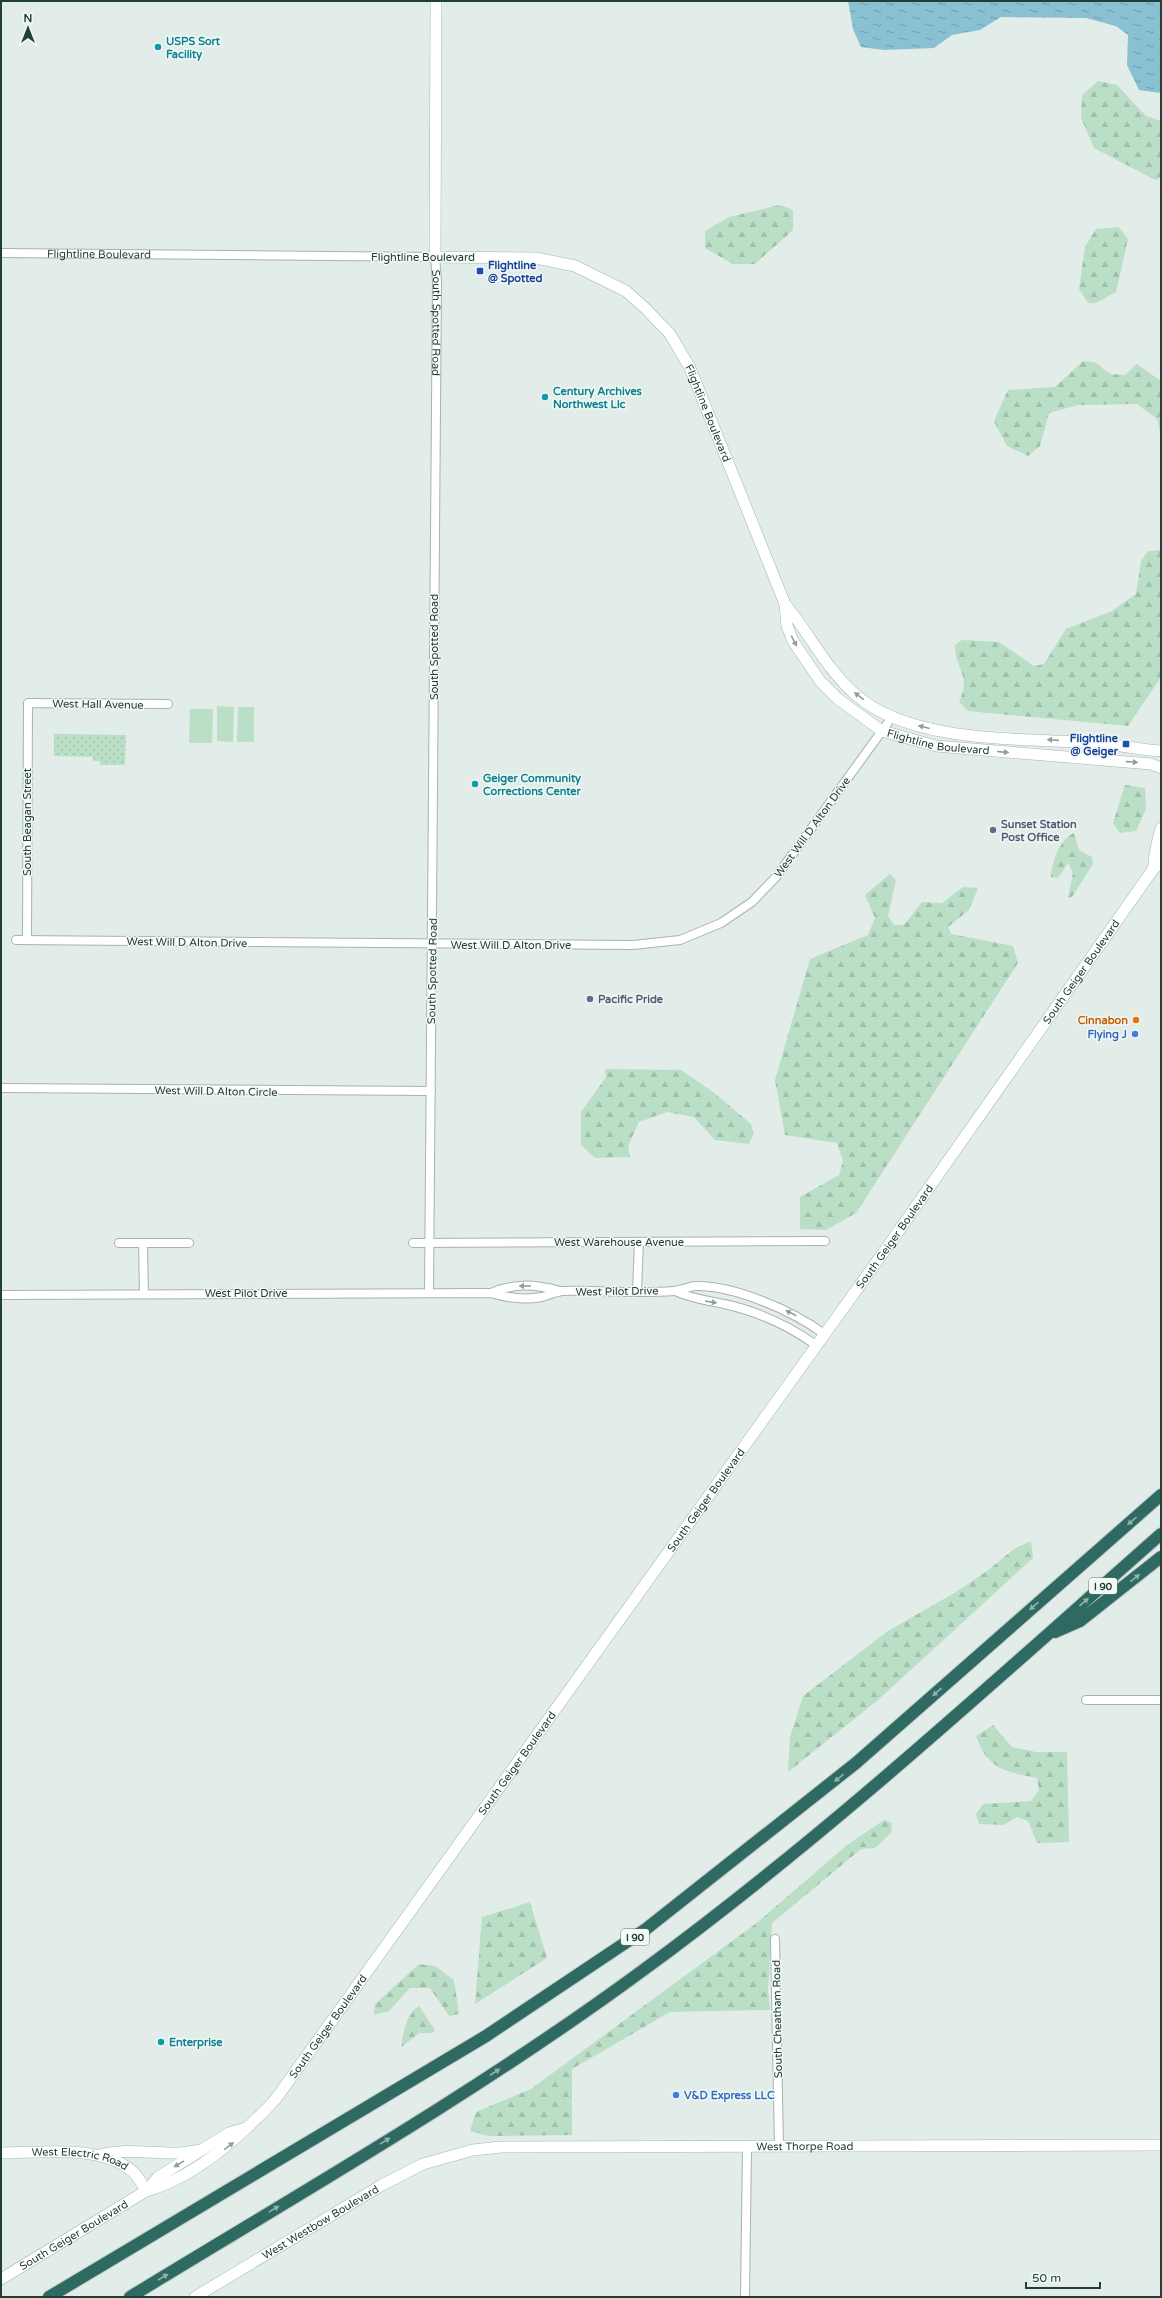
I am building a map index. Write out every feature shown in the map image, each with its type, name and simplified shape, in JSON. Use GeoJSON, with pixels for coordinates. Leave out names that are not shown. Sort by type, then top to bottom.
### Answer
{"type":"FeatureCollection","features":[{"type":"Feature","properties":{"kind":"highway","name":"I 90"},"geometry":{"type":"LineString","coordinates":[[49,2297],[486,2036],[646,1929],[856,1763],[1161,1495]]}},
{"type":"Feature","properties":{"kind":"highway","name":"I 90"},"geometry":{"type":"LineString","coordinates":[[130,2297],[452,2100],[641,1973],[762,1881],[825,1828],[1161,1534]]}},
{"type":"Feature","properties":{"kind":"highway"},"geometry":{"type":"LineString","coordinates":[[1044,1637],[1080,1621],[1161,1557]]}},
{"type":"Feature","properties":{"kind":"street","name":"South Spotted Road"},"geometry":{"type":"LineString","coordinates":[[430,1293],[437,282],[435,257],[436,1]]}},
{"type":"Feature","properties":{"kind":"street","name":"Flightline Boulevard"},"geometry":{"type":"LineString","coordinates":[[1,254],[536,258],[575,266],[626,291],[646,308],[670,334],[690,368],[785,604],[787,626],[793,641],[820,681],[838,699],[882,731],[936,746],[1145,763],[1161,768]]}},
{"type":"Feature","properties":{"kind":"street","name":"Flightline Boulevard"},"geometry":{"type":"LineString","coordinates":[[785,604],[803,625],[836,675],[856,695],[892,717],[933,730],[965,734],[1098,743],[1161,751]]}},
{"type":"Feature","properties":{"kind":"street","name":"West Hall Avenue"},"geometry":{"type":"LineString","coordinates":[[28,703],[168,704]]}},
{"type":"Feature","properties":{"kind":"street","name":"South Beagan Street"},"geometry":{"type":"LineString","coordinates":[[27,940],[28,703]]}},
{"type":"Feature","properties":{"kind":"street","name":"West Will D Alton Drive"},"geometry":{"type":"LineString","coordinates":[[16,940],[633,945],[680,940],[721,923],[752,902],[776,877],[892,717]]}},
{"type":"Feature","properties":{"kind":"street","name":"South Geiger Boulevard"},"geometry":{"type":"LineString","coordinates":[[1,2279],[146,2191],[164,2186],[221,2152],[250,2127],[275,2100],[1158,866],[1153,856],[1159,844],[1161,828]]}},
{"type":"Feature","properties":{"kind":"street","name":"West Will D Alton Circle"},"geometry":{"type":"LineString","coordinates":[[1,1088],[431,1091]]}},
{"type":"Feature","properties":{"kind":"street","name":"West Warehouse Avenue"},"geometry":{"type":"LineString","coordinates":[[413,1243],[825,1241]]}},
{"type":"Feature","properties":{"kind":"street"},"geometry":{"type":"LineString","coordinates":[[637,1291],[639,1242]]}},
{"type":"Feature","properties":{"kind":"street"},"geometry":{"type":"LineString","coordinates":[[119,1243],[189,1243]]}},
{"type":"Feature","properties":{"kind":"street"},"geometry":{"type":"LineString","coordinates":[[143,1243],[144,1294]]}},
{"type":"Feature","properties":{"kind":"street","name":"West Pilot Drive"},"geometry":{"type":"LineString","coordinates":[[1,1295],[491,1293],[508,1298],[541,1297],[560,1291],[675,1291],[695,1286],[729,1291],[749,1296],[786,1311],[824,1334]]}},
{"type":"Feature","properties":{"kind":"street","name":"West Pilot Drive"},"geometry":{"type":"LineString","coordinates":[[675,1291],[692,1299],[725,1304],[758,1314],[802,1335],[816,1345]]}},
{"type":"Feature","properties":{"kind":"street"},"geometry":{"type":"LineString","coordinates":[[1086,1700],[1161,1700]]}},
{"type":"Feature","properties":{"kind":"street","name":"South Cheatham Road"},"geometry":{"type":"LineString","coordinates":[[775,1939],[779,2147]]}},
{"type":"Feature","properties":{"kind":"street","name":"South Geiger Boulevard"},"geometry":{"type":"LineString","coordinates":[[146,2191],[158,2177],[229,2134],[250,2127]]}},
{"type":"Feature","properties":{"kind":"street","name":"West Thorpe Road"},"geometry":{"type":"LineString","coordinates":[[450,2155],[501,2147],[1161,2145]]}},
{"type":"Feature","properties":{"kind":"street"},"geometry":{"type":"LineString","coordinates":[[745,2297],[747,2147]]}},
{"type":"Feature","properties":{"kind":"street"},"geometry":{"type":"LineString","coordinates":[[100,2155],[115,2150],[190,2151],[206,2148]]}},
{"type":"Feature","properties":{"kind":"street","name":"West Electric Road"},"geometry":{"type":"LineString","coordinates":[[1,2153],[100,2155],[134,2172],[146,2191]]}},
{"type":"Feature","properties":{"kind":"street","name":"West Westbow Boulevard"},"geometry":{"type":"LineString","coordinates":[[195,2297],[382,2185],[423,2164],[450,2155]]}},
{"type":"Feature","properties":{"kind":"green space"},"geometry":{"type":"Polygon","coordinates":[[[1098,81],[1117,85],[1146,116],[1161,121],[1161,178],[1155,180],[1094,148],[1081,118],[1082,95],[1098,81]]]}},
{"type":"Feature","properties":{"kind":"green space"},"geometry":{"type":"Polygon","coordinates":[[[780,205],[793,210],[793,230],[755,264],[733,264],[705,248],[705,231],[729,217],[780,205]]]}},
{"type":"Feature","properties":{"kind":"green space"},"geometry":{"type":"Polygon","coordinates":[[[1119,227],[1128,239],[1116,292],[1096,303],[1088,303],[1079,289],[1085,247],[1096,229],[1119,227]]]}},
{"type":"Feature","properties":{"kind":"green space"},"geometry":{"type":"Polygon","coordinates":[[[1083,361],[1095,362],[1110,374],[1125,375],[1137,364],[1161,381],[1161,436],[1157,419],[1137,404],[1078,405],[1049,413],[1040,446],[1028,456],[1007,446],[994,421],[1008,390],[1055,387],[1083,361]]]}},
{"type":"Feature","properties":{"kind":"green space"},"geometry":{"type":"Polygon","coordinates":[[[1161,550],[1161,677],[1128,726],[968,711],[959,702],[963,693],[964,685],[962,673],[957,661],[955,645],[962,640],[999,642],[1034,666],[1044,664],[1066,629],[1112,611],[1136,594],[1141,561],[1148,551],[1161,550]]]}},
{"type":"Feature","properties":{"kind":"green space"},"geometry":{"type":"Polygon","coordinates":[[[217,706],[234,707],[233,742],[217,741],[217,706]]]}},
{"type":"Feature","properties":{"kind":"green space"},"geometry":{"type":"Polygon","coordinates":[[[238,707],[254,707],[254,742],[237,742],[238,707]]]}},
{"type":"Feature","properties":{"kind":"green space"},"geometry":{"type":"Polygon","coordinates":[[[190,709],[213,709],[212,743],[189,743],[190,709]]]}},
{"type":"Feature","properties":{"kind":"green space"},"geometry":{"type":"Polygon","coordinates":[[[54,734],[126,735],[125,765],[100,765],[100,761],[93,761],[93,757],[54,756],[54,734]]]}},
{"type":"Feature","properties":{"kind":"green space"},"geometry":{"type":"Polygon","coordinates":[[[1125,785],[1145,788],[1146,809],[1136,831],[1120,833],[1113,823],[1125,785]]]}},
{"type":"Feature","properties":{"kind":"green space"},"geometry":{"type":"Polygon","coordinates":[[[1074,833],[1079,850],[1092,857],[1093,864],[1072,897],[1068,898],[1073,873],[1068,863],[1058,878],[1051,877],[1055,858],[1060,846],[1069,836],[1074,833]]]}},
{"type":"Feature","properties":{"kind":"green space"},"geometry":{"type":"Polygon","coordinates":[[[890,874],[896,880],[888,916],[894,925],[904,925],[922,902],[942,903],[963,887],[978,888],[969,910],[948,927],[951,934],[1013,946],[1018,963],[856,1213],[826,1230],[800,1229],[800,1197],[839,1175],[843,1161],[837,1143],[785,1135],[775,1080],[810,959],[868,935],[875,918],[865,895],[890,874]]]}},
{"type":"Feature","properties":{"kind":"green space"},"geometry":{"type":"Polygon","coordinates":[[[605,1069],[681,1070],[713,1092],[750,1123],[754,1133],[749,1144],[715,1140],[694,1117],[667,1112],[639,1122],[628,1146],[630,1157],[595,1158],[581,1145],[581,1112],[606,1077],[605,1069]]]}},
{"type":"Feature","properties":{"kind":"green space"},"geometry":{"type":"Polygon","coordinates":[[[1031,1541],[1033,1558],[878,1700],[788,1772],[790,1737],[803,1696],[888,1631],[956,1592],[987,1571],[1014,1549],[1031,1541]]]}},
{"type":"Feature","properties":{"kind":"green space"},"geometry":{"type":"Polygon","coordinates":[[[993,1725],[1012,1747],[1036,1752],[1067,1752],[1069,1842],[1037,1843],[1028,1821],[1017,1817],[1004,1825],[979,1824],[976,1814],[983,1804],[1031,1801],[1039,1790],[1037,1778],[1007,1771],[992,1762],[986,1756],[976,1736],[993,1725]]]}},
{"type":"Feature","properties":{"kind":"green space"},"geometry":{"type":"Polygon","coordinates":[[[884,1820],[892,1823],[891,1833],[875,1848],[861,1849],[772,1923],[768,1991],[770,2010],[670,2012],[572,2069],[572,2135],[489,2136],[470,2131],[476,2112],[531,2089],[758,1922],[847,1845],[884,1820]]]}},
{"type":"Feature","properties":{"kind":"green space"},"geometry":{"type":"Polygon","coordinates":[[[530,1902],[547,1958],[475,2004],[482,1917],[530,1902]]]}},
{"type":"Feature","properties":{"kind":"green space"},"geometry":{"type":"Polygon","coordinates":[[[419,1964],[435,1966],[454,1980],[459,2014],[449,2016],[430,1988],[410,1988],[389,2011],[374,2015],[375,2004],[419,1964]]]}},
{"type":"Feature","properties":{"kind":"green space"},"geometry":{"type":"Polygon","coordinates":[[[419,2006],[435,2030],[432,2033],[419,2033],[402,2047],[406,2024],[412,2013],[419,2006]]]}},
{"type":"Feature","properties":{"kind":"water"},"geometry":{"type":"Polygon","coordinates":[[[848,1],[1161,1],[1161,93],[1139,90],[1127,65],[1128,35],[1116,26],[1086,18],[1001,17],[980,30],[952,35],[934,48],[884,50],[861,47],[853,29],[848,1]]]}},
{"type":"Feature","properties":{"kind":"place","name":"USPS Sort Facility"},"geometry":{"type":"Point","coordinates":[158,47]}},
{"type":"Feature","properties":{"kind":"place","name":"Flightline @ Spotted"},"geometry":{"type":"Point","coordinates":[480,271]}},
{"type":"Feature","properties":{"kind":"place","name":"Century Archives Northwest Llc"},"geometry":{"type":"Point","coordinates":[545,397]}},
{"type":"Feature","properties":{"kind":"place","name":"Flightline @ Geiger"},"geometry":{"type":"Point","coordinates":[1126,744]}},
{"type":"Feature","properties":{"kind":"place","name":"Geiger Community Corrections Center"},"geometry":{"type":"Point","coordinates":[475,784]}},
{"type":"Feature","properties":{"kind":"place","name":"Sunset Station Post Office"},"geometry":{"type":"Point","coordinates":[993,830]}},
{"type":"Feature","properties":{"kind":"place","name":"Pacific Pride"},"geometry":{"type":"Point","coordinates":[590,999]}},
{"type":"Feature","properties":{"kind":"place","name":"Cinnabon"},"geometry":{"type":"Point","coordinates":[1136,1020]}},
{"type":"Feature","properties":{"kind":"place","name":"Flying J"},"geometry":{"type":"Point","coordinates":[1135,1034]}},
{"type":"Feature","properties":{"kind":"place","name":"Enterprise"},"geometry":{"type":"Point","coordinates":[161,2042]}},
{"type":"Feature","properties":{"kind":"place","name":"V&D Express LLC"},"geometry":{"type":"Point","coordinates":[676,2095]}}]}
